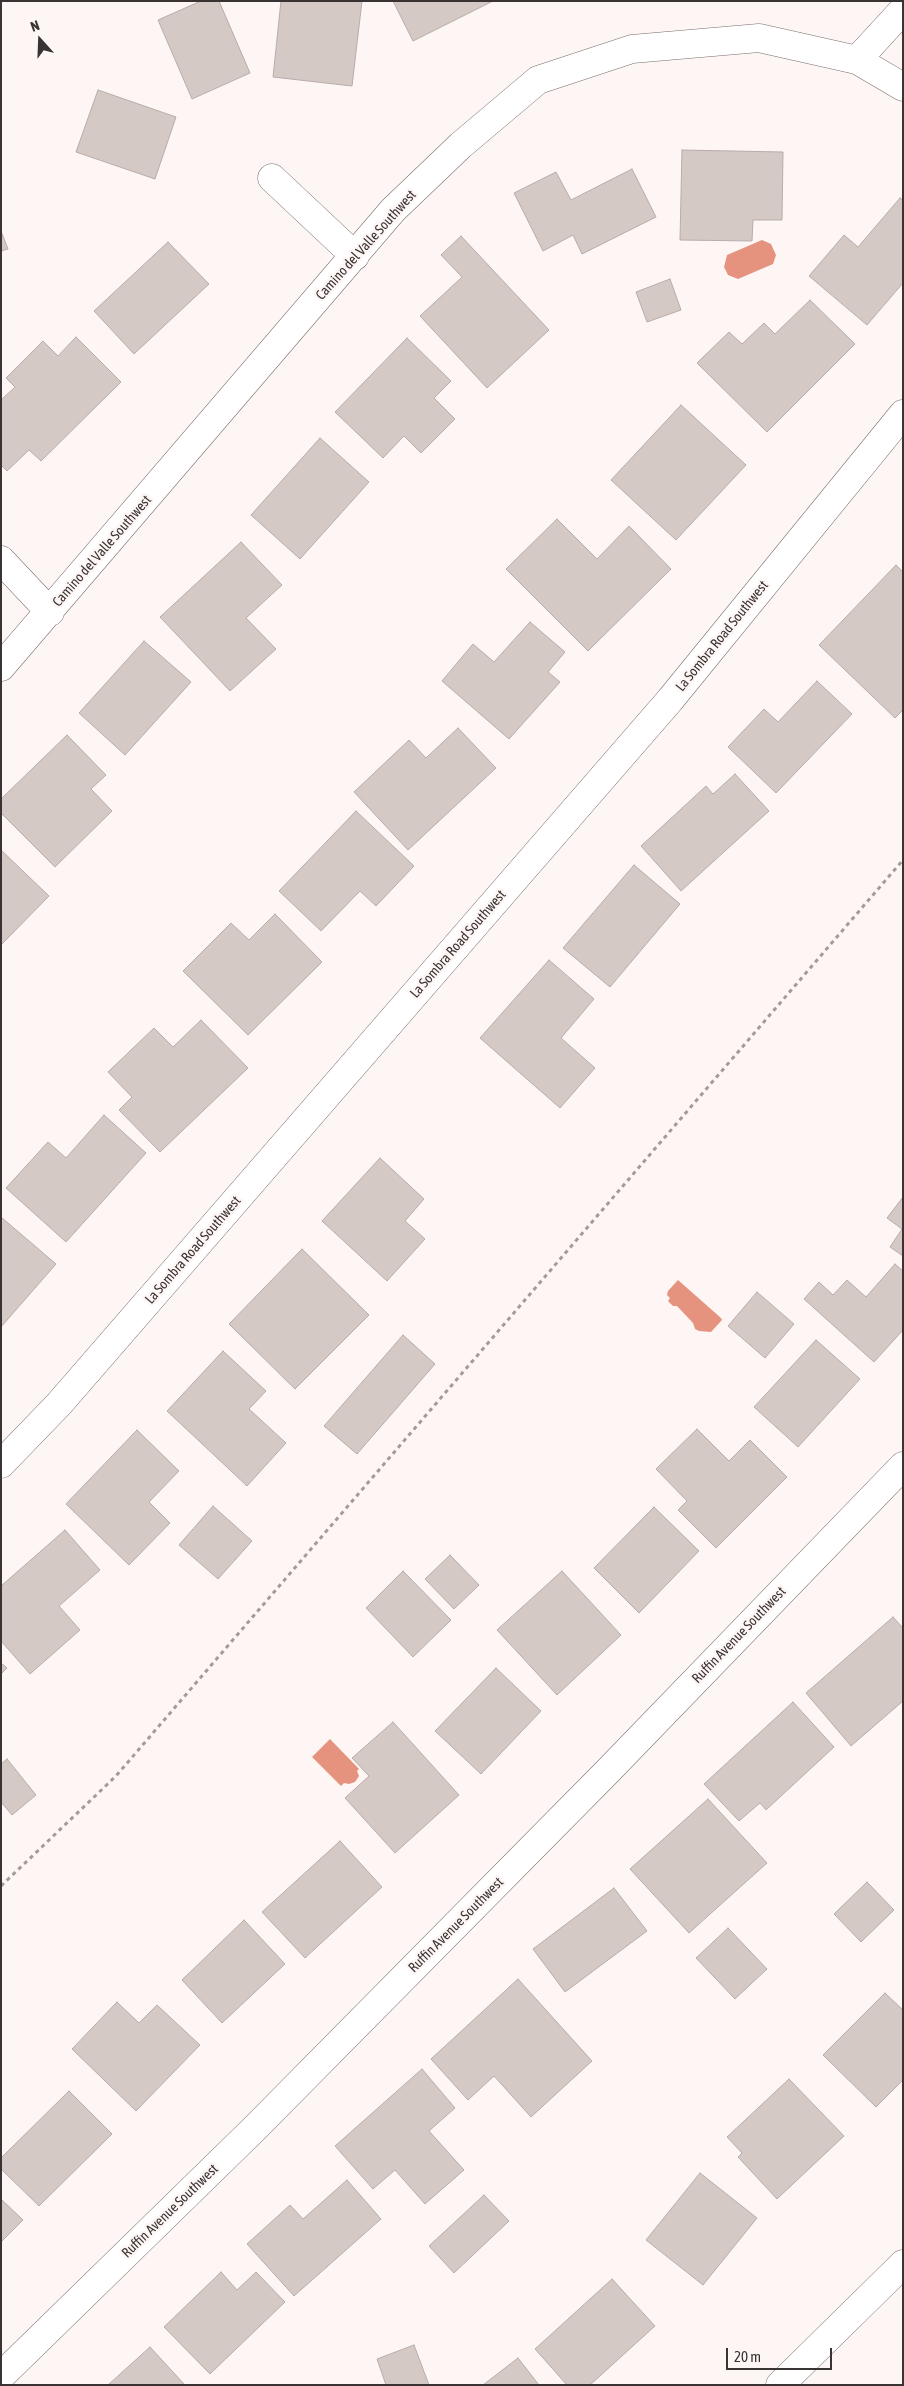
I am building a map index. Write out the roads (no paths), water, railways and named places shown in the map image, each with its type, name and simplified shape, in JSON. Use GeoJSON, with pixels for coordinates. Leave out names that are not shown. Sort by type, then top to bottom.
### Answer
{"type":"FeatureCollection","features":[{"type":"Feature","properties":{"kind":"street"},"geometry":{"type":"LineString","coordinates":[[857,60],[903,10]]}},
{"type":"Feature","properties":{"kind":"street","name":"Camino del Valle Southwest"},"geometry":{"type":"LineString","coordinates":[[1,668],[393,210],[461,144],[538,80],[632,49],[759,38],[857,60],[903,88]]}},
{"type":"Feature","properties":{"kind":"street"},"geometry":{"type":"LineString","coordinates":[[272,178],[355,256]]}},
{"type":"Feature","properties":{"kind":"street","name":"La Sombra Road Southwest"},"geometry":{"type":"LineString","coordinates":[[1,1464],[59,1404],[670,700],[903,414]]}},
{"type":"Feature","properties":{"kind":"street"},"geometry":{"type":"LineString","coordinates":[[1,560],[50,612]]}},
{"type":"Feature","properties":{"kind":"street","name":"Ruffin Avenue Southwest"},"geometry":{"type":"LineString","coordinates":[[1,2376],[255,2128],[600,1779],[903,1466]]}},
{"type":"Feature","properties":{"kind":"street"},"geometry":{"type":"LineString","coordinates":[[780,2385],[903,2264]]}}]}
